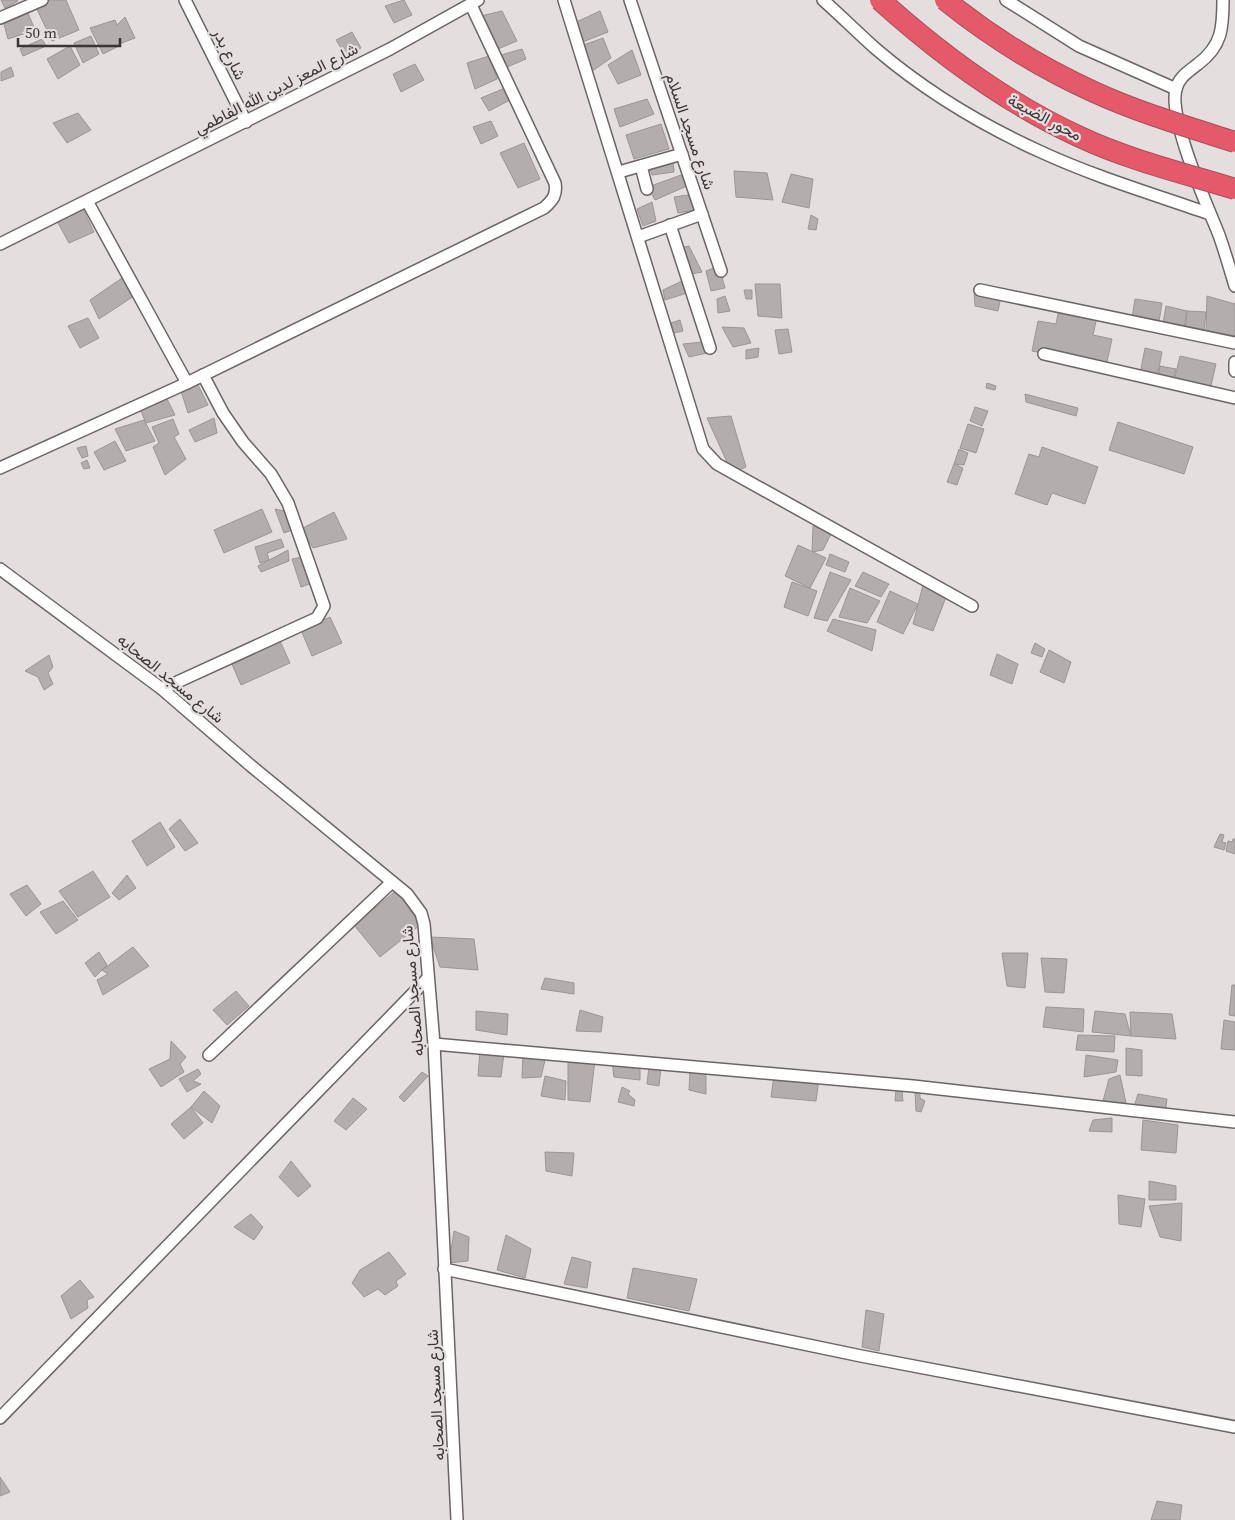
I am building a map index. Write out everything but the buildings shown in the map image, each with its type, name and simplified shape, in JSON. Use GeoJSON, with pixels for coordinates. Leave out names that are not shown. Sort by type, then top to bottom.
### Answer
{"type":"FeatureCollection","features":[{"type":"Feature","properties":{"kind":"highway","name":"محور الضبعة"},"geometry":{"type":"LineString","coordinates":[[880,0],[939,51],[1021,106],[1080,137],[1116,152],[1235,189]]}},
{"type":"Feature","properties":{"kind":"highway"},"geometry":{"type":"LineString","coordinates":[[945,0],[998,40],[1064,78],[1095,93],[1147,113],[1235,142]]}},
{"type":"Feature","properties":{"kind":"street"},"geometry":{"type":"LineString","coordinates":[[0,18],[42,0]]}},
{"type":"Feature","properties":{"kind":"street","name":"شارع بدر"},"geometry":{"type":"LineString","coordinates":[[185,0],[246,122]]}},
{"type":"Feature","properties":{"kind":"street"},"geometry":{"type":"LineString","coordinates":[[564,0],[619,172],[697,435],[709,458],[972,606]]}},
{"type":"Feature","properties":{"kind":"street","name":"شارع مسجد السلام"},"geometry":{"type":"LineString","coordinates":[[630,0],[721,271]]}},
{"type":"Feature","properties":{"kind":"street"},"geometry":{"type":"LineString","coordinates":[[824,0],[877,50],[931,90],[984,123],[1038,151],[1093,174],[1210,214]]}},
{"type":"Feature","properties":{"kind":"street"},"geometry":{"type":"LineString","coordinates":[[1006,0],[1079,46],[1176,89]]}},
{"type":"Feature","properties":{"kind":"street"},"geometry":{"type":"LineString","coordinates":[[1223,0],[1223,27],[1218,40],[1203,60],[1184,74],[1176,89],[1175,109],[1190,160],[1235,286]]}},
{"type":"Feature","properties":{"kind":"street"},"geometry":{"type":"LineString","coordinates":[[0,468],[187,383],[473,245],[544,208],[553,200],[556,191],[555,183],[474,2]]}},
{"type":"Feature","properties":{"kind":"street","name":"شارع المعز لدين الله الفاطمي"},"geometry":{"type":"LineString","coordinates":[[87,201],[390,49],[474,2]]}},
{"type":"Feature","properties":{"kind":"street"},"geometry":{"type":"LineString","coordinates":[[619,172],[682,154]]}},
{"type":"Feature","properties":{"kind":"street"},"geometry":{"type":"LineString","coordinates":[[640,166],[646,189]]}},
{"type":"Feature","properties":{"kind":"street"},"geometry":{"type":"LineString","coordinates":[[0,244],[87,201],[187,383]]}},
{"type":"Feature","properties":{"kind":"street"},"geometry":{"type":"LineString","coordinates":[[638,237],[702,214]]}},
{"type":"Feature","properties":{"kind":"street"},"geometry":{"type":"LineString","coordinates":[[670,226],[710,348]]}},
{"type":"Feature","properties":{"kind":"street"},"geometry":{"type":"LineString","coordinates":[[980,290],[1235,343]]}},
{"type":"Feature","properties":{"kind":"street"},"geometry":{"type":"LineString","coordinates":[[1044,354],[1235,398]]}},
{"type":"Feature","properties":{"kind":"street"},"geometry":{"type":"LineString","coordinates":[[1235,362],[1235,371]]}},
{"type":"Feature","properties":{"kind":"street"},"geometry":{"type":"LineString","coordinates":[[162,689],[317,618],[324,606],[288,503],[271,474],[232,426],[203,375]]}},
{"type":"Feature","properties":{"kind":"street","name":"شارع مسجد الصحابه"},"geometry":{"type":"LineString","coordinates":[[0,569],[162,689],[250,765],[407,894],[421,913],[424,924],[434,1044],[457,1520]]}},
{"type":"Feature","properties":{"kind":"street"},"geometry":{"type":"LineString","coordinates":[[209,1055],[392,882]]}},
{"type":"Feature","properties":{"kind":"street"},"geometry":{"type":"LineString","coordinates":[[0,1418],[428,978]]}},
{"type":"Feature","properties":{"kind":"street"},"geometry":{"type":"LineString","coordinates":[[434,1044],[913,1086],[1235,1122]]}},
{"type":"Feature","properties":{"kind":"street"},"geometry":{"type":"LineString","coordinates":[[444,1268],[861,1356],[1235,1428]]}}]}
